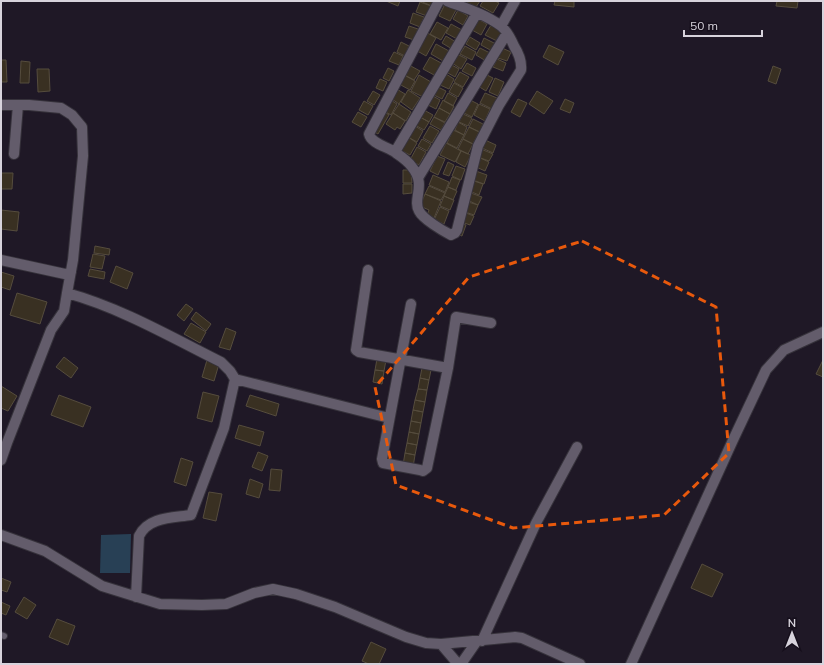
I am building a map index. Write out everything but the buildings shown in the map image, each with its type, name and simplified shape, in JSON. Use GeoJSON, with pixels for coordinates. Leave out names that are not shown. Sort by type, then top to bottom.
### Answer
{"type":"FeatureCollection","features":[{"type":"Feature","properties":{"kind":"street"},"geometry":{"type":"LineString","coordinates":[[439,1],[369,134],[372,140],[395,152],[412,167],[418,178],[418,210],[427,220],[448,234],[453,235],[457,230],[478,146],[499,105],[521,70],[522,64],[520,56],[504,30],[477,13],[447,1]]}},
{"type":"Feature","properties":{"kind":"street"},"geometry":{"type":"LineString","coordinates":[[418,178],[504,30],[516,1]]}},
{"type":"Feature","properties":{"kind":"street"},"geometry":{"type":"LineString","coordinates":[[395,152],[477,13]]}},
{"type":"Feature","properties":{"kind":"street"},"geometry":{"type":"LineString","coordinates":[[14,154],[18,104]]}},
{"type":"Feature","properties":{"kind":"street"},"geometry":{"type":"LineString","coordinates":[[1,105],[18,104],[61,108],[72,115],[82,127],[83,156],[71,272],[64,311],[51,330],[6,443],[1,460]]}},
{"type":"Feature","properties":{"kind":"street"},"geometry":{"type":"LineString","coordinates":[[1,260],[65,274],[71,272]]}},
{"type":"Feature","properties":{"kind":"street"},"geometry":{"type":"LineString","coordinates":[[368,270],[356,350],[359,352],[448,368]]}},
{"type":"Feature","properties":{"kind":"street"},"geometry":{"type":"LineString","coordinates":[[67,293],[86,298],[132,318],[221,362],[230,371],[235,379],[389,418]]}},
{"type":"Feature","properties":{"kind":"street"},"geometry":{"type":"LineString","coordinates":[[410,304],[389,418],[382,460],[383,463],[425,470],[428,465],[448,368],[456,317],[491,323]]}},
{"type":"Feature","properties":{"kind":"street"},"geometry":{"type":"LineString","coordinates":[[631,664],[766,370],[784,350],[823,332]]}},
{"type":"Feature","properties":{"kind":"street"},"geometry":{"type":"LineString","coordinates":[[136,597],[139,536],[142,530],[154,521],[191,515],[224,428],[235,379]]}},
{"type":"Feature","properties":{"kind":"street"},"geometry":{"type":"LineString","coordinates":[[441,644],[460,664],[480,641],[536,523],[577,447]]}},
{"type":"Feature","properties":{"kind":"street"},"geometry":{"type":"LineString","coordinates":[[1,535],[44,551],[102,586],[160,604],[226,604],[254,593],[274,589],[296,594],[329,605],[417,641],[441,644],[515,637],[522,638],[580,664]]}},
{"type":"Feature","properties":{"kind":"highlighted area"},"geometry":{"type":"Polygon","coordinates":[[[582,241],[716,307],[729,453],[664,515],[513,528],[396,485],[375,387],[469,277],[582,241]]]}},
{"type":"Feature","properties":{"kind":"water"},"geometry":{"type":"Polygon","coordinates":[[[131,534],[130,573],[100,573],[101,535],[131,534]]]}}]}
